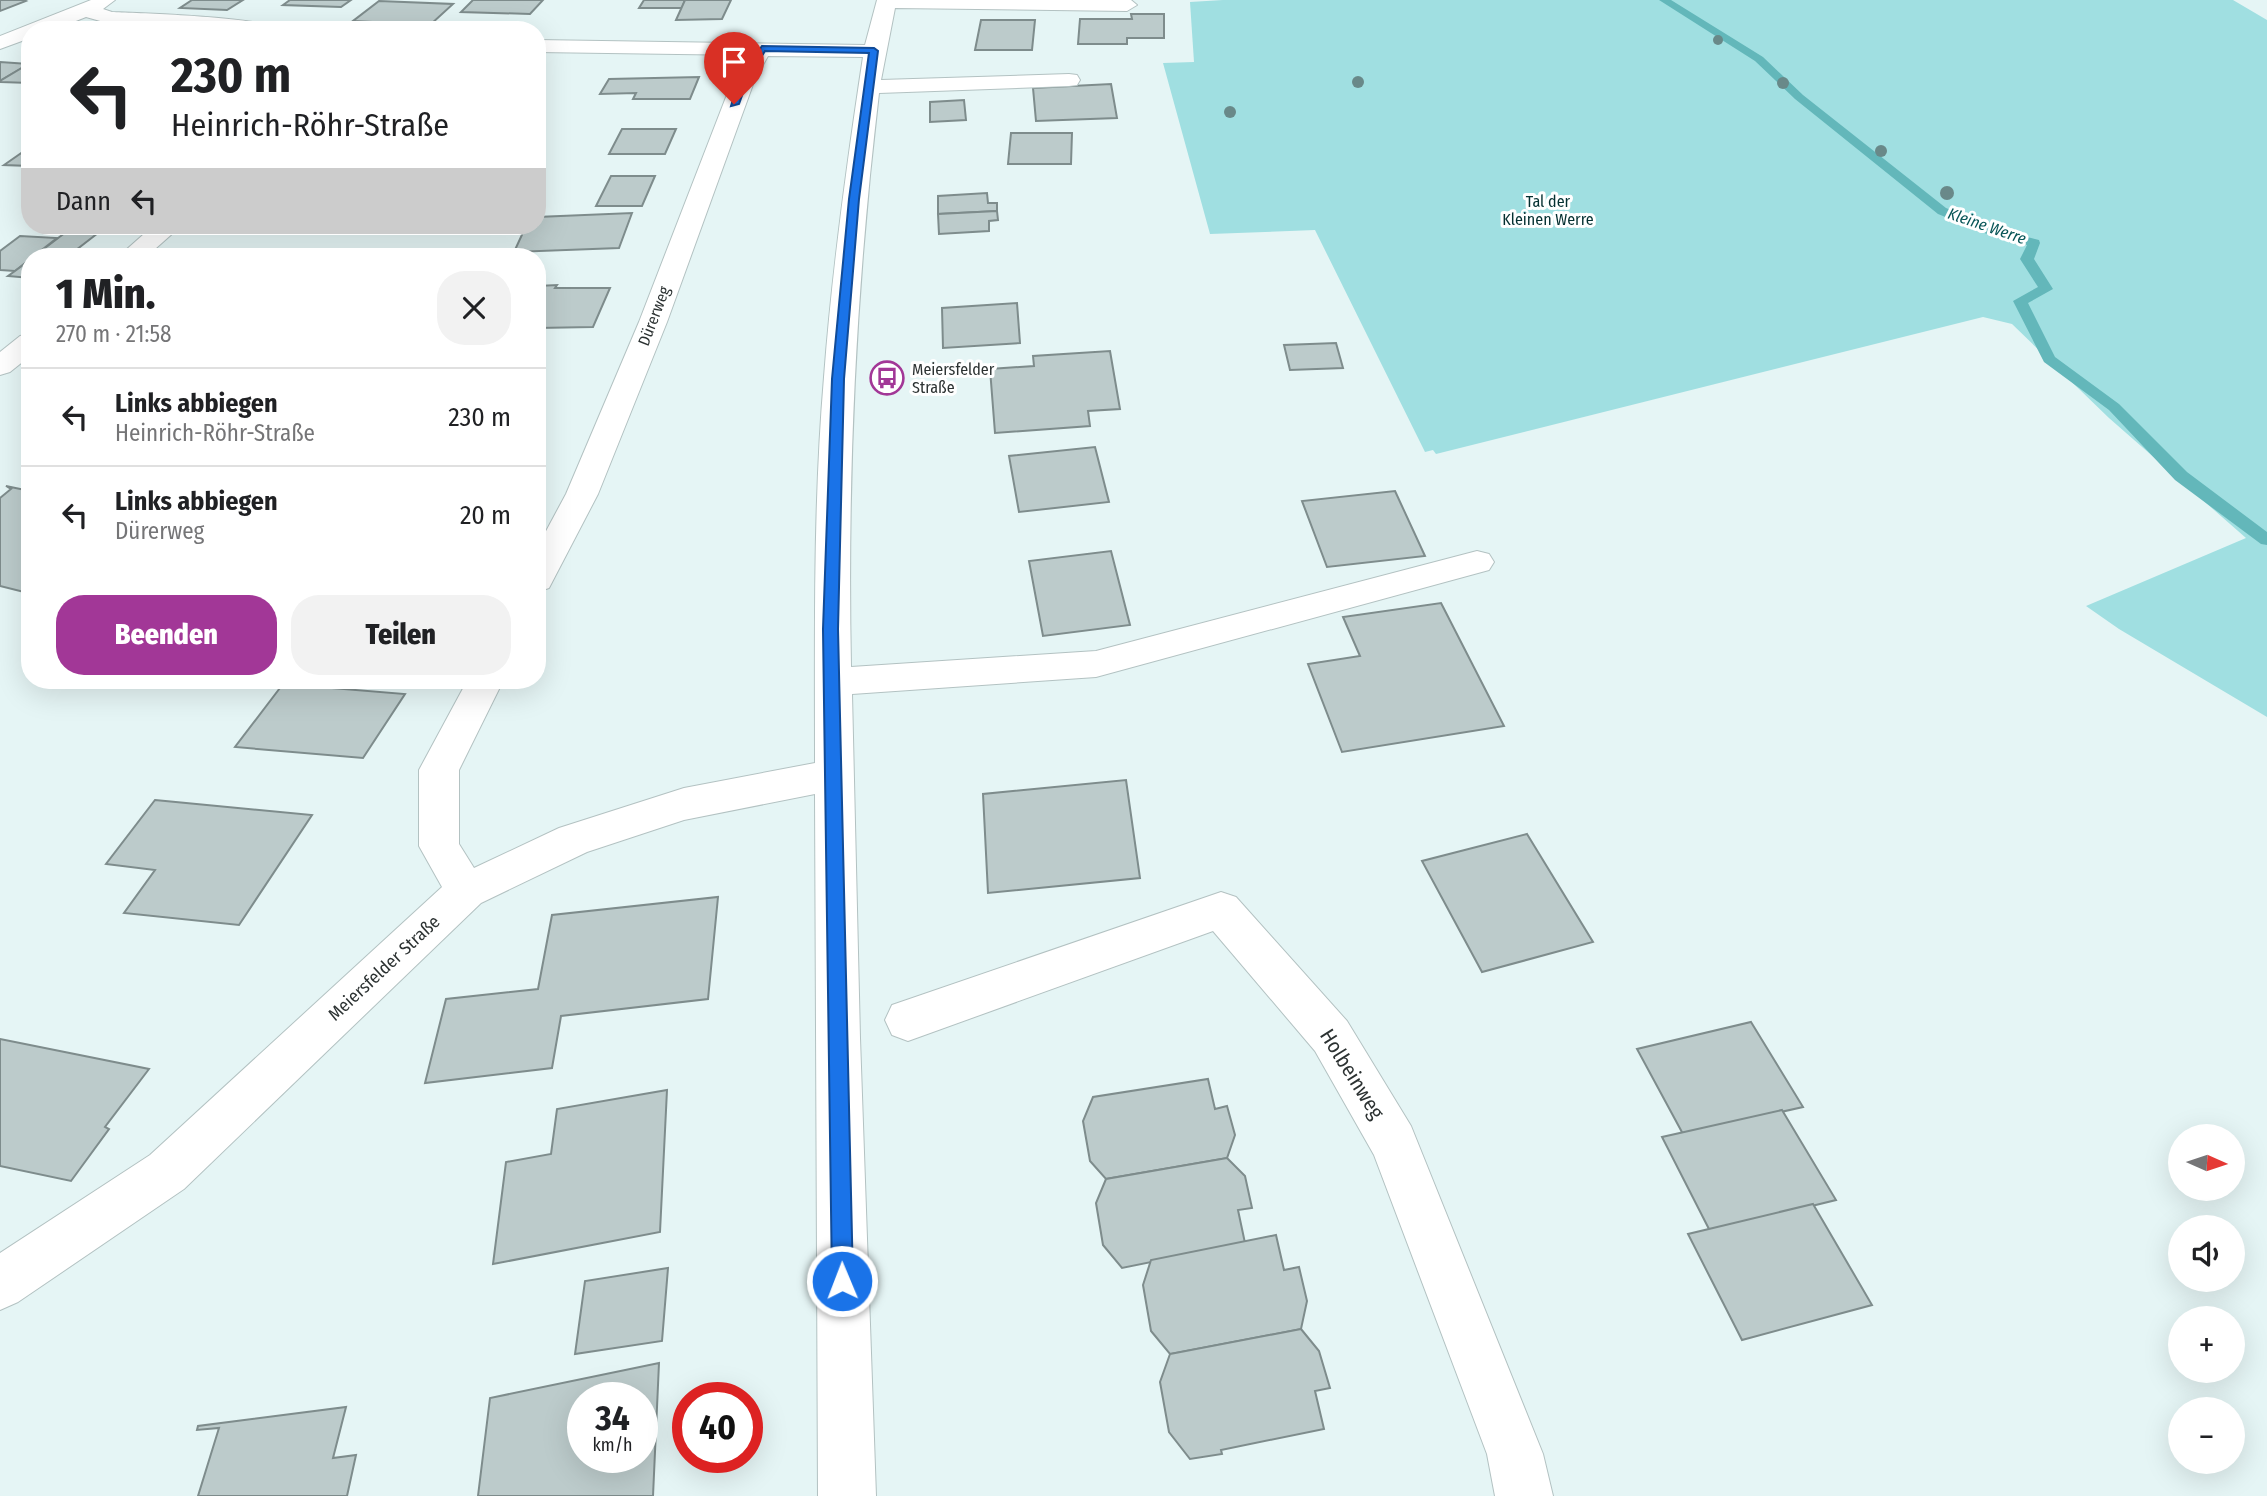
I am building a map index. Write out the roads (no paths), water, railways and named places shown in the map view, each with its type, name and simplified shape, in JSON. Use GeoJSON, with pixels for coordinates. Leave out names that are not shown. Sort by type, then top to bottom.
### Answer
{"type":"FeatureCollection","features":[{"type":"Feature","properties":{"kind":"street"},"geometry":{"type":"LineString","coordinates":[[54,21],[86,11],[105,0]]}},
{"type":"Feature","properties":{"kind":"street"},"geometry":{"type":"LineString","coordinates":[[847,1496],[830,629],[838,379],[854,199],[874,51],[887,1],[1126,5]]}},
{"type":"Feature","properties":{"kind":"street"},"geometry":{"type":"LineString","coordinates":[[86,11],[111,18],[162,21]]}},
{"type":"Feature","properties":{"kind":"street"},"geometry":{"type":"LineString","coordinates":[[0,43],[21,33]]}},
{"type":"Feature","properties":{"kind":"street"},"geometry":{"type":"LineString","coordinates":[[546,46],[874,51]]}},
{"type":"Feature","properties":{"kind":"street","name":"Dürerweg"},"geometry":{"type":"LineString","coordinates":[[546,563],[582,494],[653,322],[744,79],[762,49]]}},
{"type":"Feature","properties":{"kind":"street"},"geometry":{"type":"LineString","coordinates":[[869,87],[1069,80]]}},
{"type":"Feature","properties":{"kind":"street"},"geometry":{"type":"LineString","coordinates":[[142,248],[157,235]]}},
{"type":"Feature","properties":{"kind":"street"},"geometry":{"type":"LineString","coordinates":[[0,366],[21,349]]}},
{"type":"Feature","properties":{"kind":"street"},"geometry":{"type":"LineString","coordinates":[[831,682],[1096,664],[1477,562]]}},
{"type":"Feature","properties":{"kind":"street"},"geometry":{"type":"LineString","coordinates":[[466,891],[439,846],[439,770],[481,689]]}},
{"type":"Feature","properties":{"kind":"street","name":"Meiersfelder Straße"},"geometry":{"type":"LineString","coordinates":[[0,1284],[167,1172],[466,891],[573,840],[672,808],[833,775]]}},
{"type":"Feature","properties":{"kind":"street","name":"Holbeinweg"},"geometry":{"type":"LineString","coordinates":[[908,1020],[1221,910],[1331,1036],[1394,1143],[1515,1454],[1524,1496]]}},
{"type":"Feature","properties":{"kind":"waterway","name":"Kleine Werre"},"geometry":{"type":"LineString","coordinates":[[1664,0],[1759,59],[1799,97],[1942,211],[1996,233],[2034,243],[2027,259],[2046,289],[2020,301],[2049,359],[2114,407],[2181,476],[2267,540]]}},
{"type":"Feature","properties":{"kind":"place","name":"Meiersfelder Straße"},"geometry":{"type":"Point","coordinates":[887,378]}},
{"type":"Feature","properties":{"kind":"park label","name":"Tal der Kleinen Werre"},"geometry":{"type":"Point","coordinates":[1548,210]}}]}
